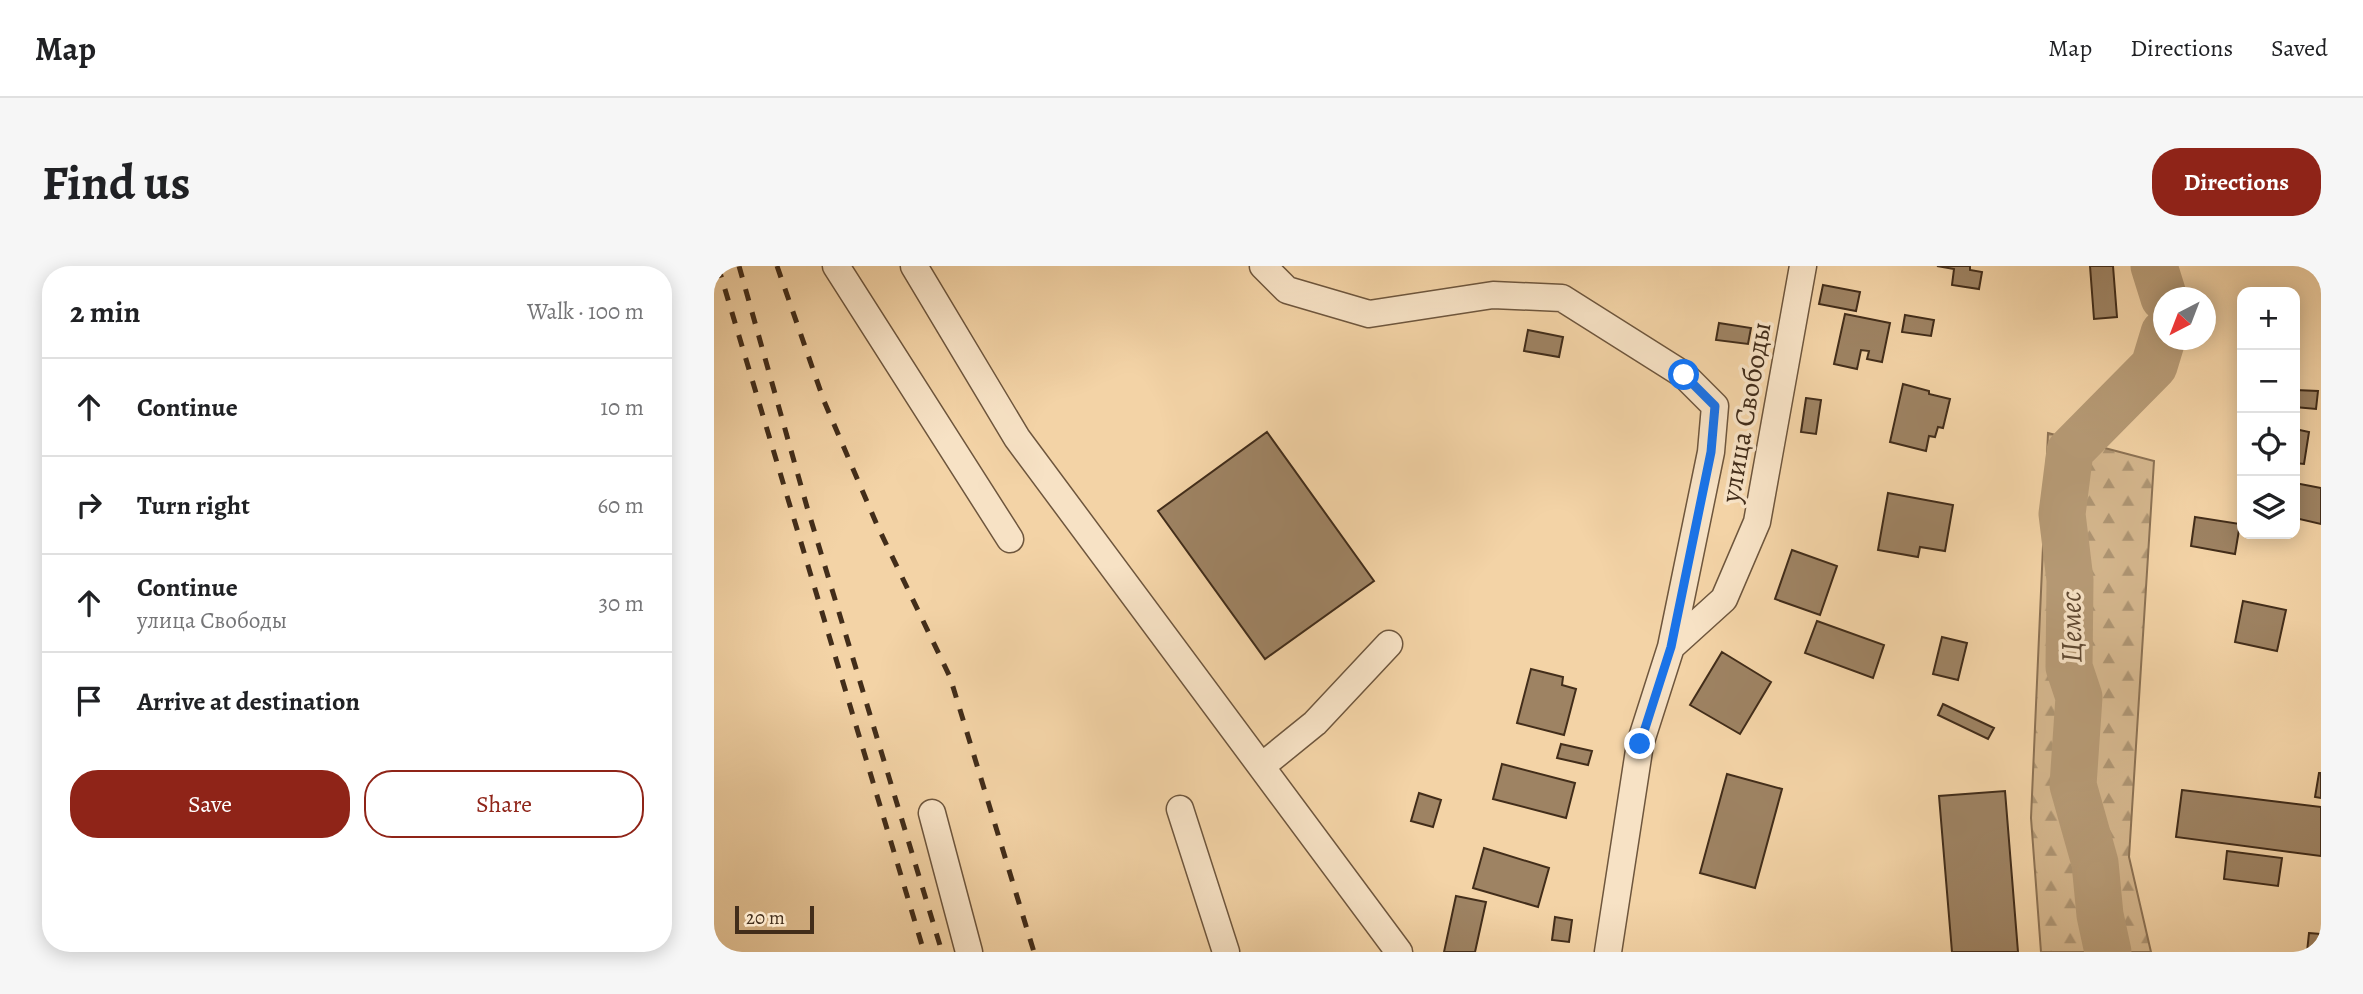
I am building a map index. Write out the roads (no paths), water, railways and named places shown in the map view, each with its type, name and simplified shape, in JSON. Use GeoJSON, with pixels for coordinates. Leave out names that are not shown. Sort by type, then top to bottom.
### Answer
{"type":"FeatureCollection","features":[{"type":"Feature","properties":{"kind":"street"},"geometry":{"type":"LineString","coordinates":[[836,266],[1010,539]]}},
{"type":"Feature","properties":{"kind":"street"},"geometry":{"type":"LineString","coordinates":[[914,266],[1017,438],[1399,952]]}},
{"type":"Feature","properties":{"kind":"street"},"geometry":{"type":"LineString","coordinates":[[1264,266],[1287,290],[1369,314],[1493,295],[1562,298],[1684,375],[1715,406],[1711,452],[1671,647],[1640,744],[1608,952]]}},
{"type":"Feature","properties":{"kind":"street","name":"улица Свободы"},"geometry":{"type":"LineString","coordinates":[[1671,647],[1724,599],[1758,522],[1803,266]]}},
{"type":"Feature","properties":{"kind":"street"},"geometry":{"type":"LineString","coordinates":[[1262,766],[1315,723],[1389,644]]}},
{"type":"Feature","properties":{"kind":"street"},"geometry":{"type":"LineString","coordinates":[[1180,809],[1226,952]]}},
{"type":"Feature","properties":{"kind":"street"},"geometry":{"type":"LineString","coordinates":[[932,813],[969,952]]}},
{"type":"Feature","properties":{"kind":"waterway","name":"Цемес"},"geometry":{"type":"LineString","coordinates":[[2154,266],[2161,287]]}},
{"type":"Feature","properties":{"kind":"waterway","name":"Цемес"},"geometry":{"type":"LineString","coordinates":[[2108,952],[2100,915],[2095,863],[2073,785],[2079,697],[2069,667],[2070,580],[2062,514],[2070,451],[2154,366],[2159,350]]}},
{"type":"Feature","properties":{"kind":"railway"},"geometry":{"type":"LineString","coordinates":[[718,266],[924,952]]}},
{"type":"Feature","properties":{"kind":"railway"},"geometry":{"type":"LineString","coordinates":[[739,266],[807,507],[942,952]]}},
{"type":"Feature","properties":{"kind":"railway"},"geometry":{"type":"LineString","coordinates":[[777,266],[824,401],[877,525],[950,677],[1034,952]]}}]}
